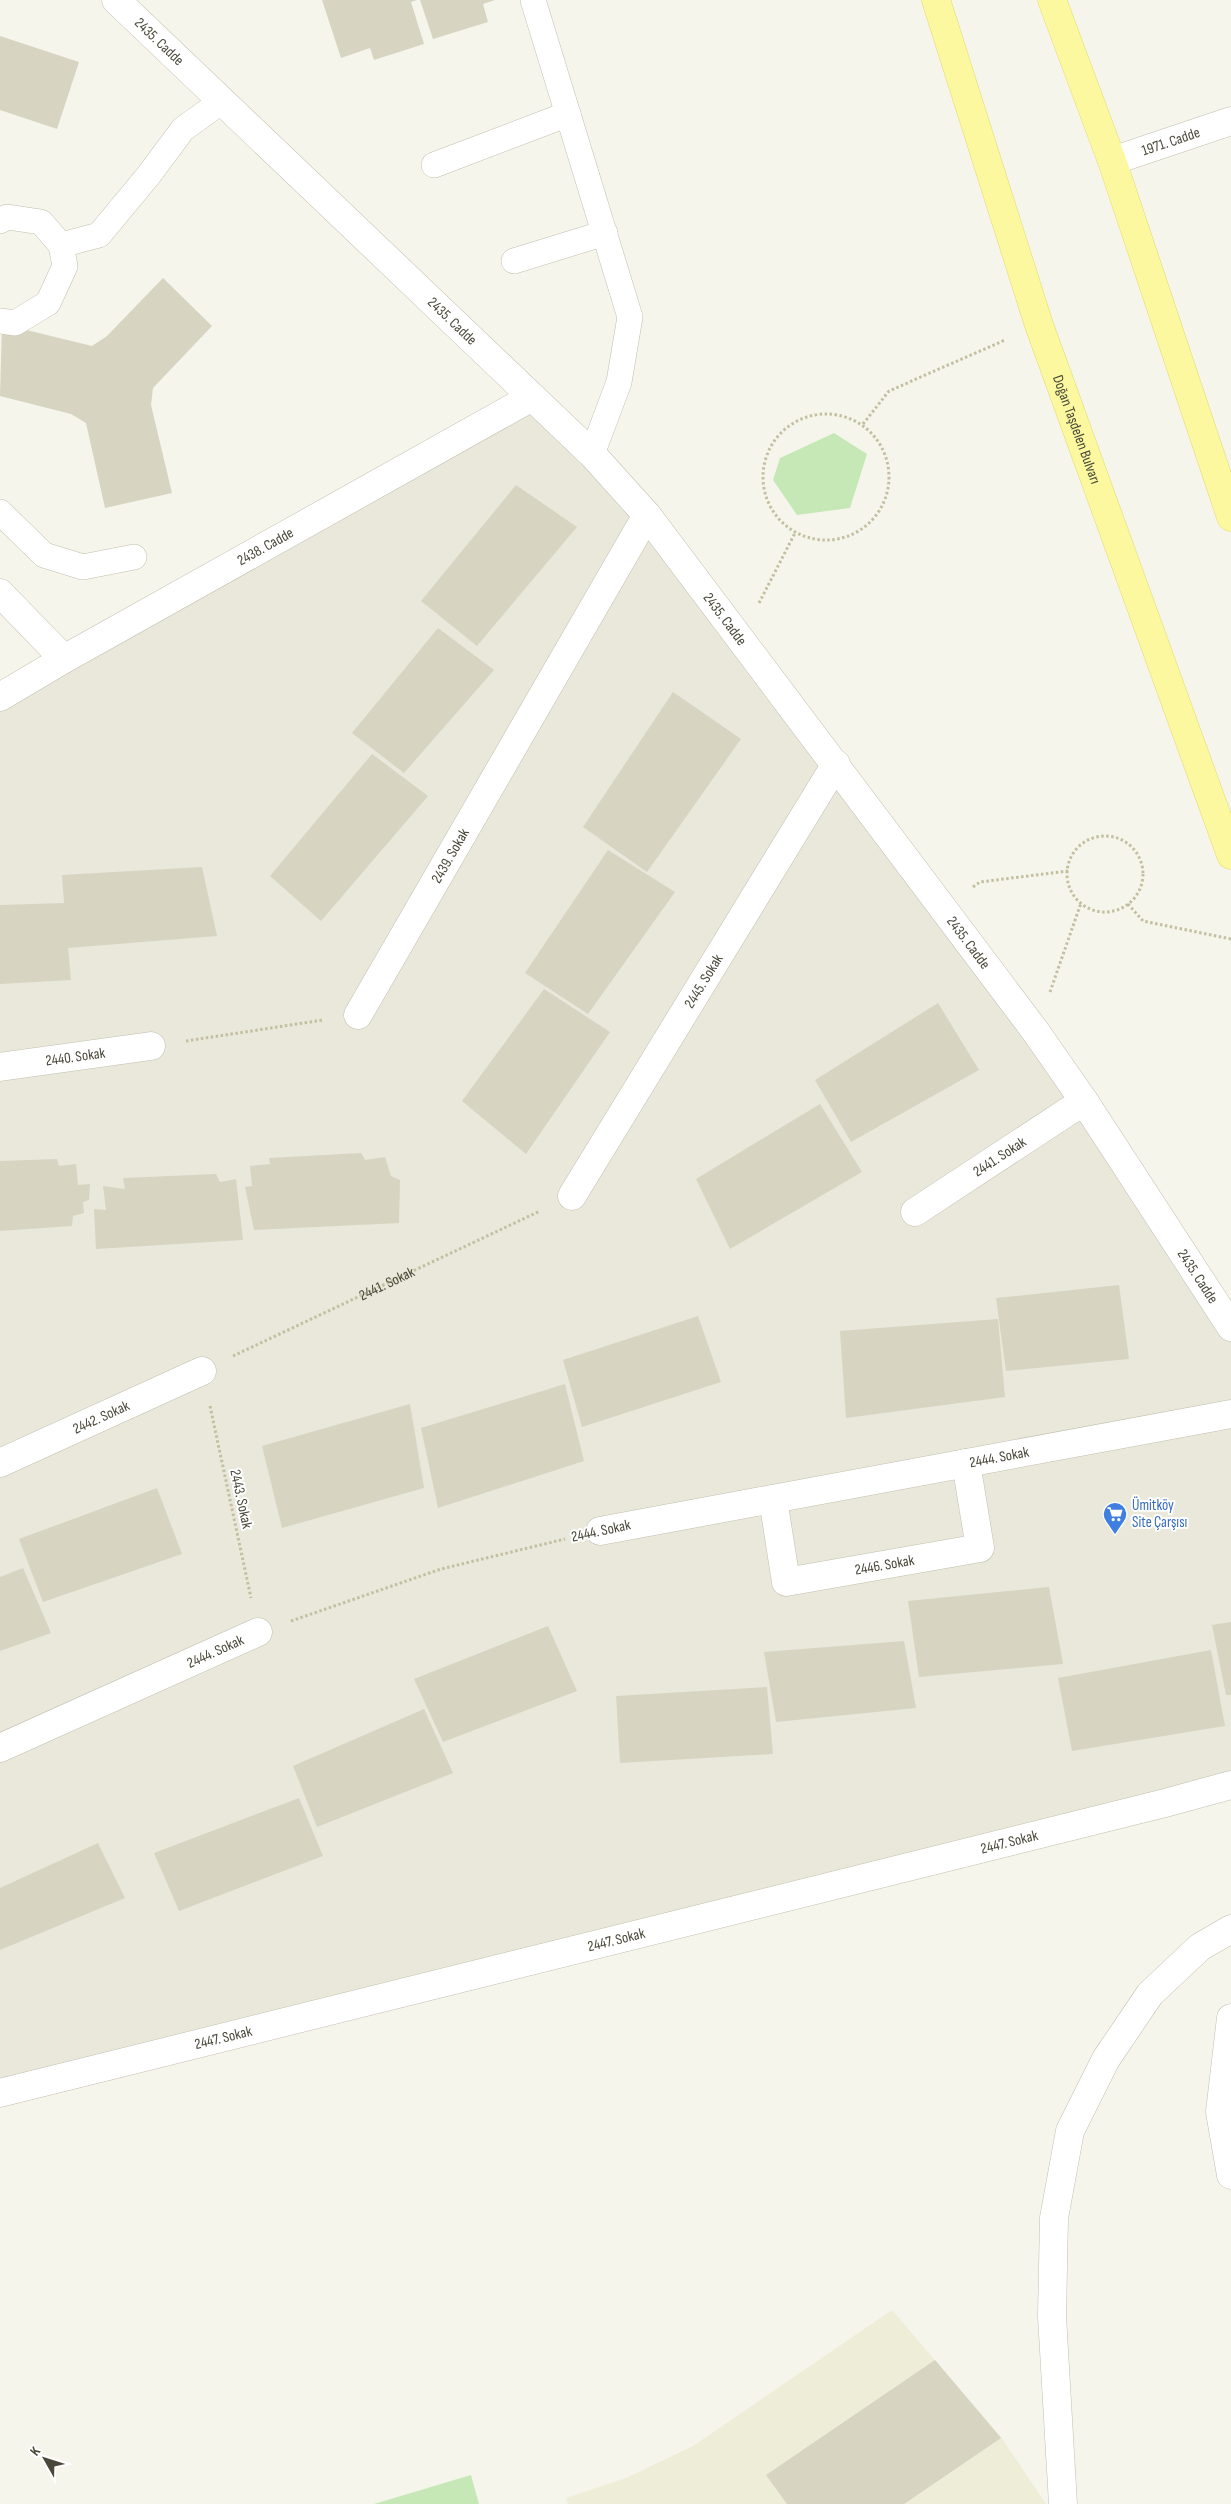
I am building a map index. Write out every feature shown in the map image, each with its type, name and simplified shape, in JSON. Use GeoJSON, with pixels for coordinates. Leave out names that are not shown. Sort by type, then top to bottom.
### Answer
{"type":"FeatureCollection","features":[{"type":"Feature","properties":{"kind":"main road","name":"Doğan Taşdelen Bulvarı"},"geometry":{"type":"LineString","coordinates":[[936,0],[1038,325],[1231,855]]}},
{"type":"Feature","properties":{"kind":"main road"},"geometry":{"type":"LineString","coordinates":[[1052,0],[1112,162],[1231,517]]}},
{"type":"Feature","properties":{"kind":"street","name":"2435. Cadde"},"geometry":{"type":"LineString","coordinates":[[116,0],[592,454],[647,515],[1036,1032],[1084,1101],[1231,1327]]}},
{"type":"Feature","properties":{"kind":"street","name":"1971. Cadde"},"geometry":{"type":"LineString","coordinates":[[1112,162],[1231,120]]}},
{"type":"Feature","properties":{"kind":"street","name":"2438. Cadde"},"geometry":{"type":"LineString","coordinates":[[0,697],[64,658],[532,397]]}},
{"type":"Feature","properties":{"kind":"street","name":"2439. Sokak"},"geometry":{"type":"LineString","coordinates":[[358,1015],[647,515]]}},
{"type":"Feature","properties":{"kind":"street"},"geometry":{"type":"LineString","coordinates":[[0,593],[64,658]]}},
{"type":"Feature","properties":{"kind":"street","name":"2445. Sokak"},"geometry":{"type":"LineString","coordinates":[[572,1196],[836,764]]}},
{"type":"Feature","properties":{"kind":"street","name":"2440. Sokak"},"geometry":{"type":"LineString","coordinates":[[0,1067],[150,1046]]}},
{"type":"Feature","properties":{"kind":"street","name":"2441. Sokak"},"geometry":{"type":"LineString","coordinates":[[915,1212],[1084,1101]]}},
{"type":"Feature","properties":{"kind":"street","name":"2442. Sokak"},"geometry":{"type":"LineString","coordinates":[[0,1463],[202,1371]]}},
{"type":"Feature","properties":{"kind":"street","name":"2444. Sokak"},"geometry":{"type":"LineString","coordinates":[[600,1531],[1231,1414]]}},
{"type":"Feature","properties":{"kind":"street","name":"2446. Sokak"},"geometry":{"type":"LineString","coordinates":[[772,1499],[786,1582],[980,1548],[966,1463]]}},
{"type":"Feature","properties":{"kind":"street","name":"2444. Sokak"},"geometry":{"type":"LineString","coordinates":[[0,1748],[258,1632]]}},
{"type":"Feature","properties":{"kind":"street","name":"2447. Sokak"},"geometry":{"type":"LineString","coordinates":[[0,2093],[1231,1785]]}},
{"type":"Feature","properties":{"kind":"street"},"geometry":{"type":"LineString","coordinates":[[1063,2504],[1052,2316],[1054,2218],[1070,2130],[1106,2059],[1150,1994],[1200,1947],[1231,1928]]}},
{"type":"Feature","properties":{"kind":"street"},"geometry":{"type":"LineString","coordinates":[[1231,2018],[1220,2112],[1231,2175]]}},
{"type":"Feature","properties":{"kind":"lane"},"geometry":{"type":"LineString","coordinates":[[532,0],[630,317],[619,382],[592,454]]}},
{"type":"Feature","properties":{"kind":"lane"},"geometry":{"type":"LineString","coordinates":[[62,245],[98,235],[148,176],[183,130],[222,101]]}},
{"type":"Feature","properties":{"kind":"lane"},"geometry":{"type":"LineString","coordinates":[[434,165],[568,114]]}},
{"type":"Feature","properties":{"kind":"lane"},"geometry":{"type":"LineString","coordinates":[[0,221],[7,217],[42,222],[62,245],[65,266],[48,303],[15,323],[0,321]]}},
{"type":"Feature","properties":{"kind":"lane"},"geometry":{"type":"LineString","coordinates":[[514,261],[604,233]]}},
{"type":"Feature","properties":{"kind":"lane"},"geometry":{"type":"LineString","coordinates":[[0,512],[44,555],[83,567],[134,557]]}},
{"type":"Feature","properties":{"kind":"path"},"geometry":{"type":"LineString","coordinates":[[863,424],[889,391],[1038,325]]}},
{"type":"Feature","properties":{"kind":"path"},"geometry":{"type":"LineString","coordinates":[[824,413],[845,416],[863,424],[878,440],[888,459],[890,480],[885,501],[878,514],[874,520],[857,533],[837,540],[815,540],[795,533],[778,520],[767,502],[763,483],[764,462],[772,443],[786,427],[804,417],[824,413]]}},
{"type":"Feature","properties":{"kind":"path"},"geometry":{"type":"LineString","coordinates":[[741,639],[795,533]]}},
{"type":"Feature","properties":{"kind":"path"},"geometry":{"type":"LineString","coordinates":[[1106,836],[1123,840],[1133,848],[1140,858],[1143,871],[1142,883],[1137,894],[1128,904],[1117,910],[1105,912],[1092,909],[1081,903],[1073,894],[1068,871],[1071,859],[1078,848],[1087,840],[1106,836]]}},
{"type":"Feature","properties":{"kind":"path"},"geometry":{"type":"LineString","coordinates":[[943,908],[980,882],[1068,871]]}},
{"type":"Feature","properties":{"kind":"path"},"geometry":{"type":"LineString","coordinates":[[1036,1032],[1081,903]]}},
{"type":"Feature","properties":{"kind":"path"},"geometry":{"type":"LineString","coordinates":[[1128,904],[1143,921],[1231,939]]}},
{"type":"Feature","properties":{"kind":"path"},"geometry":{"type":"LineString","coordinates":[[150,1046],[358,1015]]}},
{"type":"Feature","properties":{"kind":"path","name":"2441. Sokak"},"geometry":{"type":"LineString","coordinates":[[202,1371],[572,1196]]}},
{"type":"Feature","properties":{"kind":"path","name":"2443. Sokak"},"geometry":{"type":"LineString","coordinates":[[202,1371],[258,1632]]}},
{"type":"Feature","properties":{"kind":"path","name":"2444. Sokak"},"geometry":{"type":"LineString","coordinates":[[258,1632],[441,1570],[600,1531]]}},
{"type":"Feature","properties":{"kind":"shaded area"},"geometry":{"type":"Polygon","coordinates":[[[532,397],[836,764],[1231,1327],[1231,1785],[0,2093],[0,697],[532,397]]]}},
{"type":"Feature","properties":{"kind":"shaded area"},"geometry":{"type":"Polygon","coordinates":[[[892,2310],[1001,2437],[1046,2504],[568,2504],[566,2498],[626,2478],[693,2446],[892,2310]]]}},
{"type":"Feature","properties":{"kind":"green space"},"geometry":{"type":"Polygon","coordinates":[[[834,433],[867,454],[850,508],[797,515],[773,480],[780,458],[834,433]]]}},
{"type":"Feature","properties":{"kind":"green space"},"geometry":{"type":"Polygon","coordinates":[[[471,2475],[479,2504],[374,2504],[471,2475]]]}},
{"type":"Feature","properties":{"kind":"building"},"geometry":{"type":"Polygon","coordinates":[[[322,0],[417,0],[411,2],[424,44],[374,60],[370,48],[341,58],[322,0]]]}},
{"type":"Feature","properties":{"kind":"building"},"geometry":{"type":"Polygon","coordinates":[[[420,0],[495,0],[483,4],[488,22],[433,39],[420,0]]]}},
{"type":"Feature","properties":{"kind":"building"},"geometry":{"type":"Polygon","coordinates":[[[0,36],[79,62],[57,129],[0,110],[0,36]]]}},
{"type":"Feature","properties":{"kind":"building"},"geometry":{"type":"Polygon","coordinates":[[[163,278],[212,326],[153,388],[151,405],[172,493],[105,508],[86,423],[71,414],[0,396],[2,324],[92,346],[107,336],[163,278]]]}},
{"type":"Feature","properties":{"kind":"building"},"geometry":{"type":"Polygon","coordinates":[[[516,485],[577,527],[477,646],[421,601],[516,485]]]}},
{"type":"Feature","properties":{"kind":"building"},"geometry":{"type":"Polygon","coordinates":[[[438,628],[494,670],[404,773],[352,733],[438,628]]]}},
{"type":"Feature","properties":{"kind":"building"},"geometry":{"type":"Polygon","coordinates":[[[673,692],[741,739],[647,872],[583,827],[673,692]]]}},
{"type":"Feature","properties":{"kind":"building"},"geometry":{"type":"Polygon","coordinates":[[[372,754],[428,796],[321,921],[270,876],[372,754]]]}},
{"type":"Feature","properties":{"kind":"building"},"geometry":{"type":"Polygon","coordinates":[[[608,850],[675,892],[588,1014],[525,973],[608,850]]]}},
{"type":"Feature","properties":{"kind":"building"},"geometry":{"type":"Polygon","coordinates":[[[202,867],[217,936],[68,948],[71,980],[0,984],[0,905],[64,903],[62,875],[202,867]]]}},
{"type":"Feature","properties":{"kind":"building"},"geometry":{"type":"Polygon","coordinates":[[[544,989],[610,1032],[526,1154],[462,1101],[544,989]]]}},
{"type":"Feature","properties":{"kind":"building"},"geometry":{"type":"Polygon","coordinates":[[[938,1003],[979,1070],[851,1142],[815,1080],[938,1003]]]}},
{"type":"Feature","properties":{"kind":"building"},"geometry":{"type":"Polygon","coordinates":[[[820,1104],[862,1172],[730,1249],[696,1179],[820,1104]]]}},
{"type":"Feature","properties":{"kind":"building"},"geometry":{"type":"Polygon","coordinates":[[[361,1153],[365,1160],[385,1157],[391,1176],[400,1180],[399,1223],[254,1230],[245,1187],[252,1186],[250,1166],[270,1164],[269,1158],[361,1153]]]}},
{"type":"Feature","properties":{"kind":"building"},"geometry":{"type":"Polygon","coordinates":[[[57,1159],[59,1166],[76,1164],[78,1185],[90,1184],[89,1200],[83,1202],[84,1213],[73,1216],[72,1226],[0,1231],[0,1161],[57,1159]]]}},
{"type":"Feature","properties":{"kind":"building"},"geometry":{"type":"Polygon","coordinates":[[[216,1174],[220,1182],[236,1179],[243,1240],[96,1249],[94,1209],[106,1210],[103,1186],[125,1189],[123,1178],[216,1174]]]}},
{"type":"Feature","properties":{"kind":"building"},"geometry":{"type":"Polygon","coordinates":[[[1119,1285],[1129,1359],[1006,1371],[996,1298],[1119,1285]]]}},
{"type":"Feature","properties":{"kind":"building"},"geometry":{"type":"Polygon","coordinates":[[[698,1316],[721,1382],[582,1427],[563,1360],[698,1316]]]}},
{"type":"Feature","properties":{"kind":"building"},"geometry":{"type":"Polygon","coordinates":[[[998,1319],[1005,1397],[846,1418],[840,1331],[998,1319]]]}},
{"type":"Feature","properties":{"kind":"building"},"geometry":{"type":"Polygon","coordinates":[[[565,1384],[584,1461],[438,1508],[421,1428],[565,1384]]]}},
{"type":"Feature","properties":{"kind":"building"},"geometry":{"type":"Polygon","coordinates":[[[410,1404],[424,1488],[282,1528],[262,1446],[410,1404]]]}},
{"type":"Feature","properties":{"kind":"building"},"geometry":{"type":"Polygon","coordinates":[[[157,1488],[182,1554],[43,1602],[19,1539],[157,1488]]]}},
{"type":"Feature","properties":{"kind":"building"},"geometry":{"type":"Polygon","coordinates":[[[23,1568],[51,1633],[0,1651],[0,1577],[23,1568]]]}},
{"type":"Feature","properties":{"kind":"building"},"geometry":{"type":"Polygon","coordinates":[[[1049,1587],[1063,1664],[919,1677],[908,1601],[1049,1587]]]}},
{"type":"Feature","properties":{"kind":"building"},"geometry":{"type":"Polygon","coordinates":[[[1231,1622],[1231,1695],[1226,1695],[1212,1625],[1231,1622]]]}},
{"type":"Feature","properties":{"kind":"building"},"geometry":{"type":"Polygon","coordinates":[[[548,1626],[577,1691],[443,1742],[414,1679],[548,1626]]]}},
{"type":"Feature","properties":{"kind":"building"},"geometry":{"type":"Polygon","coordinates":[[[904,1641],[916,1708],[776,1722],[764,1652],[904,1641]]]}},
{"type":"Feature","properties":{"kind":"building"},"geometry":{"type":"Polygon","coordinates":[[[1211,1650],[1225,1726],[1072,1751],[1058,1678],[1211,1650]]]}},
{"type":"Feature","properties":{"kind":"building"},"geometry":{"type":"Polygon","coordinates":[[[767,1687],[773,1754],[620,1763],[616,1696],[767,1687]]]}},
{"type":"Feature","properties":{"kind":"building"},"geometry":{"type":"Polygon","coordinates":[[[424,1709],[453,1773],[317,1827],[293,1766],[424,1709]]]}},
{"type":"Feature","properties":{"kind":"building"},"geometry":{"type":"Polygon","coordinates":[[[299,1798],[323,1856],[179,1911],[154,1853],[299,1798]]]}},
{"type":"Feature","properties":{"kind":"building"},"geometry":{"type":"Polygon","coordinates":[[[98,1843],[125,1898],[0,1950],[0,1888],[98,1843]]]}},
{"type":"Feature","properties":{"kind":"building"},"geometry":{"type":"Polygon","coordinates":[[[935,2360],[1001,2438],[904,2504],[787,2504],[766,2475],[935,2360]]]}},
{"type":"Feature","properties":{"kind":"place","name":"Ümitköy Site Çarşısı"},"geometry":{"type":"Point","coordinates":[1115,1535]}}]}
